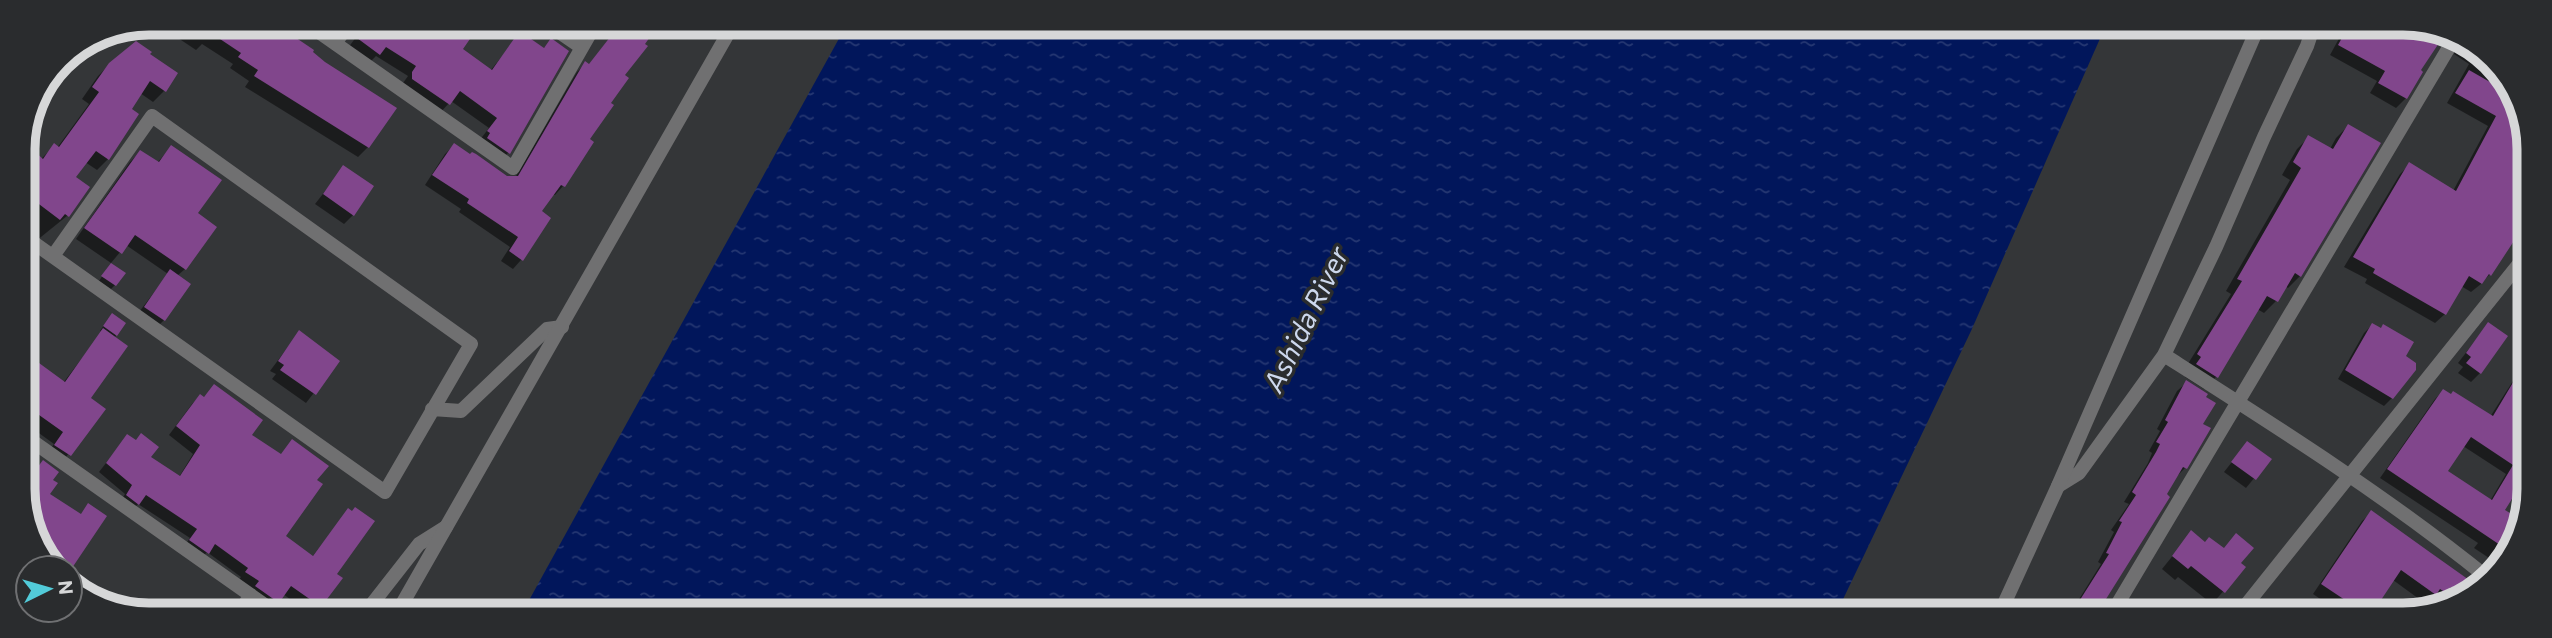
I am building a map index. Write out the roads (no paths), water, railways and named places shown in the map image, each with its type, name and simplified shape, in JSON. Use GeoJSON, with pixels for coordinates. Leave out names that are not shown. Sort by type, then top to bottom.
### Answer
{"type":"FeatureCollection","features":[{"type":"Feature","properties":{"kind":"street"},"geometry":{"type":"LineString","coordinates":[[323,35],[513,168],[588,35]]}},
{"type":"Feature","properties":{"kind":"street"},"geometry":{"type":"LineString","coordinates":[[335,43],[341,35]]}},
{"type":"Feature","properties":{"kind":"street"},"geometry":{"type":"LineString","coordinates":[[564,35],[581,47]]}},
{"type":"Feature","properties":{"kind":"street"},"geometry":{"type":"LineString","coordinates":[[403,603],[727,35]]}},
{"type":"Feature","properties":{"kind":"street"},"geometry":{"type":"LineString","coordinates":[[2004,603],[2058,486],[2255,35]]}},
{"type":"Feature","properties":{"kind":"street"},"geometry":{"type":"LineString","coordinates":[[2058,486],[2079,473],[2164,355],[2216,247],[2311,35]]}},
{"type":"Feature","properties":{"kind":"street"},"geometry":{"type":"LineString","coordinates":[[2118,603],[2450,45]]}},
{"type":"Feature","properties":{"kind":"street"},"geometry":{"type":"LineString","coordinates":[[35,244],[385,492],[471,344],[152,116],[53,256]]}},
{"type":"Feature","properties":{"kind":"street"},"geometry":{"type":"LineString","coordinates":[[2248,603],[2517,267]]}},
{"type":"Feature","properties":{"kind":"street"},"geometry":{"type":"LineString","coordinates":[[432,409],[461,411],[547,328],[562,327]]}},
{"type":"Feature","properties":{"kind":"street"},"geometry":{"type":"LineString","coordinates":[[2164,355],[2349,477],[2481,572]]}},
{"type":"Feature","properties":{"kind":"street"},"geometry":{"type":"LineString","coordinates":[[35,443],[262,603]]}},
{"type":"Feature","properties":{"kind":"street"},"geometry":{"type":"LineString","coordinates":[[373,603],[419,544],[446,527]]}},
{"type":"Feature","properties":{"kind":"street"},"geometry":{"type":"LineString","coordinates":[[246,603],[251,595]]}},
{"type":"Feature","properties":{"kind":"water","name":"Ashida River"},"geometry":{"type":"Polygon","coordinates":[[[841,35],[2102,35],[1971,331],[1841,603],[528,603],[841,35]]]}}]}
